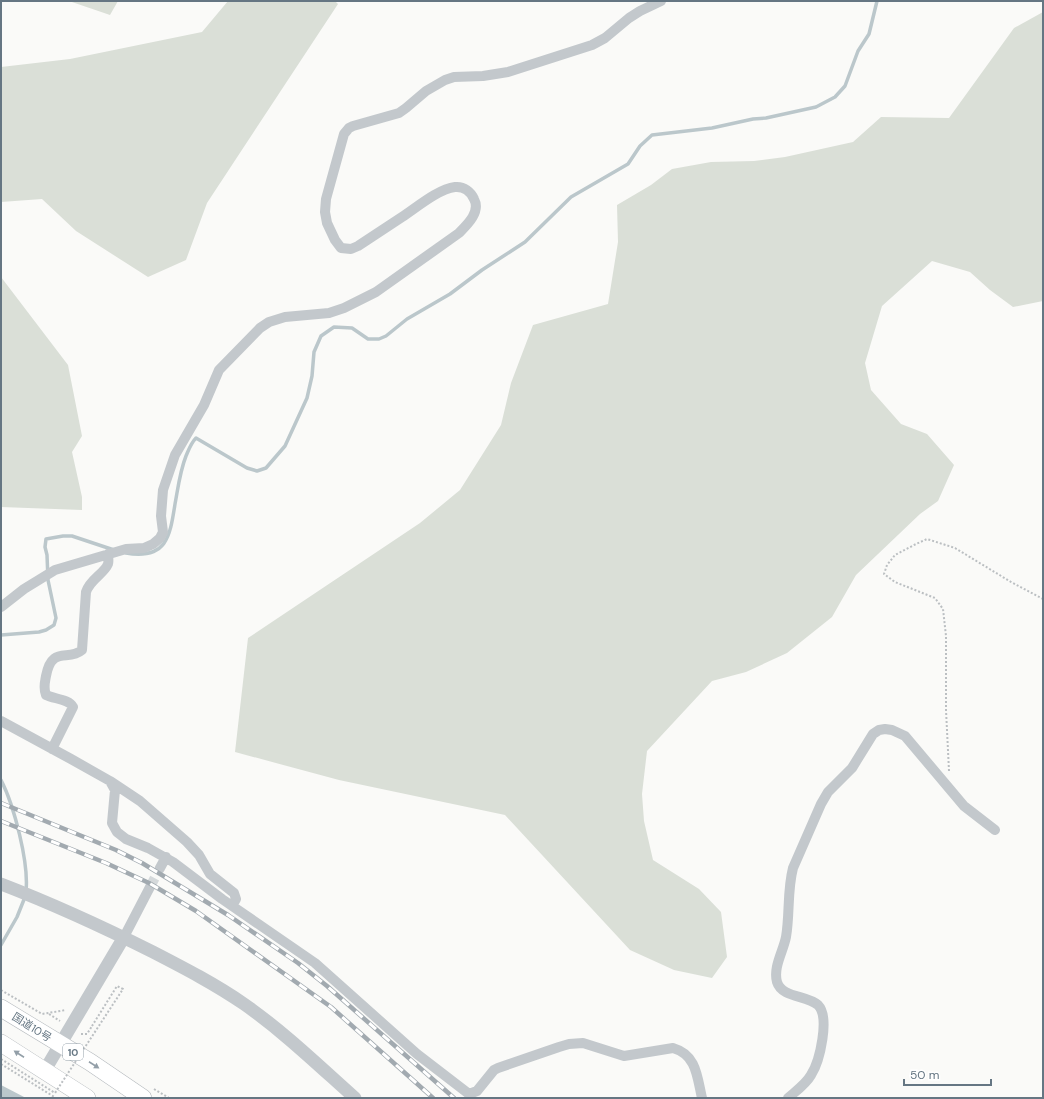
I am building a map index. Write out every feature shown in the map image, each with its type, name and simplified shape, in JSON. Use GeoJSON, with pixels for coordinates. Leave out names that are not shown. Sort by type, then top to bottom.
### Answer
{"type":"FeatureCollection","features":[{"type":"Feature","properties":{"kind":"highway","name":"国道10号"},"geometry":{"type":"LineString","coordinates":[[1,1008],[60,1044],[146,1092]]}},
{"type":"Feature","properties":{"kind":"highway"},"geometry":{"type":"LineString","coordinates":[[1,1043],[87,1098]]}},
{"type":"Feature","properties":{"kind":"street"},"geometry":{"type":"LineString","coordinates":[[1,608],[24,589],[55,570],[126,549],[144,548],[153,544],[162,536],[161,516],[163,490],[175,455],[204,405],[219,370],[260,328],[269,322],[285,316],[329,313],[368,297],[459,233],[474,214],[476,202],[473,197],[465,189],[454,187],[433,196],[358,246],[346,249],[341,248],[335,240],[327,223],[325,212],[326,199],[344,134],[349,128],[400,113],[430,88],[445,80],[454,77],[483,76],[508,72],[592,45],[605,38],[640,11],[662,1]]}},
{"type":"Feature","properties":{"kind":"street"},"geometry":{"type":"LineString","coordinates":[[52,749],[73,707],[71,704],[46,695],[44,687],[48,669],[55,658],[82,650],[86,592],[90,584],[106,567],[108,562],[108,554]]}},
{"type":"Feature","properties":{"kind":"street"},"geometry":{"type":"LineString","coordinates":[[1,721],[85,766],[140,801],[188,842],[199,855],[214,878],[234,893],[236,900],[232,906]]}},
{"type":"Feature","properties":{"kind":"street"},"geometry":{"type":"LineString","coordinates":[[788,1098],[802,1086],[815,1069],[822,1039],[823,1015],[821,1010],[813,1002],[780,988],[777,980],[778,963],[786,939],[788,927],[789,887],[792,873],[821,804],[828,792],[852,768],[873,734],[885,728],[892,730],[908,739],[964,806],[996,830]]}},
{"type":"Feature","properties":{"kind":"street"},"geometry":{"type":"LineString","coordinates":[[110,782],[115,790],[112,823],[117,832],[126,839],[166,857],[232,906],[315,963],[417,1054],[469,1094],[477,1091],[494,1070],[498,1068],[559,1046],[584,1043],[624,1056],[673,1048],[681,1050],[687,1054],[693,1063],[702,1098]]}},
{"type":"Feature","properties":{"kind":"street"},"geometry":{"type":"LineString","coordinates":[[160,868],[166,857]]}},
{"type":"Feature","properties":{"kind":"street"},"geometry":{"type":"LineString","coordinates":[[1,884],[59,907],[124,937],[192,972],[244,1004],[281,1033],[355,1098]]}},
{"type":"Feature","properties":{"kind":"street"},"geometry":{"type":"LineString","coordinates":[[45,1070],[124,937],[150,887]]}},
{"type":"Feature","properties":{"kind":"path"},"geometry":{"type":"LineString","coordinates":[[950,791],[946,710],[946,636],[943,608],[935,598],[895,582],[884,574],[887,565],[895,555],[927,539],[955,548],[1011,582],[1043,599]]}},
{"type":"Feature","properties":{"kind":"path"},"geometry":{"type":"LineString","coordinates":[[1,1059],[55,1093],[123,989],[117,986],[87,1034],[81,1034],[81,1037]]}},
{"type":"Feature","properties":{"kind":"path"},"geometry":{"type":"LineString","coordinates":[[1,990],[42,1014],[49,1014],[68,1009]]}},
{"type":"Feature","properties":{"kind":"path"},"geometry":{"type":"LineString","coordinates":[[85,1044],[91,1048]]}},
{"type":"Feature","properties":{"kind":"path"},"geometry":{"type":"LineString","coordinates":[[1,1064],[56,1098]]}},
{"type":"Feature","properties":{"kind":"path"},"geometry":{"type":"LineString","coordinates":[[146,1092],[169,1098]]}},
{"type":"Feature","properties":{"kind":"shaded area"},"geometry":{"type":"Polygon","coordinates":[[[69,1],[118,1],[110,15],[69,1]]]}},
{"type":"Feature","properties":{"kind":"shaded area"},"geometry":{"type":"Polygon","coordinates":[[[228,1],[335,1],[338,4],[207,203],[186,260],[148,277],[76,231],[42,199],[1,202],[1,67],[70,59],[202,32],[228,1]]]}},
{"type":"Feature","properties":{"kind":"shaded area"},"geometry":{"type":"Polygon","coordinates":[[[1043,12],[1043,301],[1013,307],[990,290],[970,272],[932,261],[882,306],[865,363],[871,390],[901,424],[927,434],[954,465],[938,501],[920,514],[856,575],[832,617],[787,653],[746,672],[712,681],[647,751],[642,794],[644,821],[653,860],[699,889],[721,912],[727,957],[712,978],[674,970],[630,950],[505,815],[339,780],[235,752],[248,638],[420,523],[460,490],[501,425],[511,383],[533,325],[608,304],[618,242],[617,205],[651,185],[672,169],[711,162],[754,161],[785,157],[853,142],[881,117],[949,118],[1014,28],[1043,12]]]}},
{"type":"Feature","properties":{"kind":"shaded area"},"geometry":{"type":"Polygon","coordinates":[[[1,277],[68,365],[82,436],[72,452],[82,497],[82,510],[1,507],[1,277]]]}},
{"type":"Feature","properties":{"kind":"shaded area"},"geometry":{"type":"Polygon","coordinates":[[[1,1085],[26,1098],[1,1098],[1,1085]]]}},
{"type":"Feature","properties":{"kind":"waterway"},"geometry":{"type":"LineString","coordinates":[[126,553],[150,553],[158,549],[164,543],[171,526],[179,480],[184,462],[190,446],[196,438],[247,468],[257,471],[266,468],[285,446],[307,398],[312,376],[314,352],[321,336],[334,327],[352,328],[368,339],[379,339],[386,336],[407,319],[450,294],[482,270],[525,242],[571,197],[628,164],[640,146],[652,135],[712,128],[753,119],[766,118],[816,107],[835,97],[845,86],[858,51],[869,34],[877,1]]}},
{"type":"Feature","properties":{"kind":"waterway"},"geometry":{"type":"LineString","coordinates":[[1,635],[39,632],[54,625],[56,618],[48,580],[47,555],[45,547],[46,539],[72,536],[114,550]]}},
{"type":"Feature","properties":{"kind":"waterway"},"geometry":{"type":"LineString","coordinates":[[1,780],[11,804],[20,834],[25,865],[26,891]]}},
{"type":"Feature","properties":{"kind":"waterway"},"geometry":{"type":"LineString","coordinates":[[1,945],[17,917],[25,897]]}},
{"type":"Feature","properties":{"kind":"tunnel"},"geometry":{"type":"LineString","coordinates":[[150,887],[160,868]]}},
{"type":"Feature","properties":{"kind":"railway"},"geometry":{"type":"LineString","coordinates":[[1,803],[116,850],[142,863],[228,915],[298,963],[327,986],[454,1098]]}},
{"type":"Feature","properties":{"kind":"railway"},"geometry":{"type":"LineString","coordinates":[[1,821],[106,863],[149,883],[196,911],[331,1007],[433,1098]]}}]}
